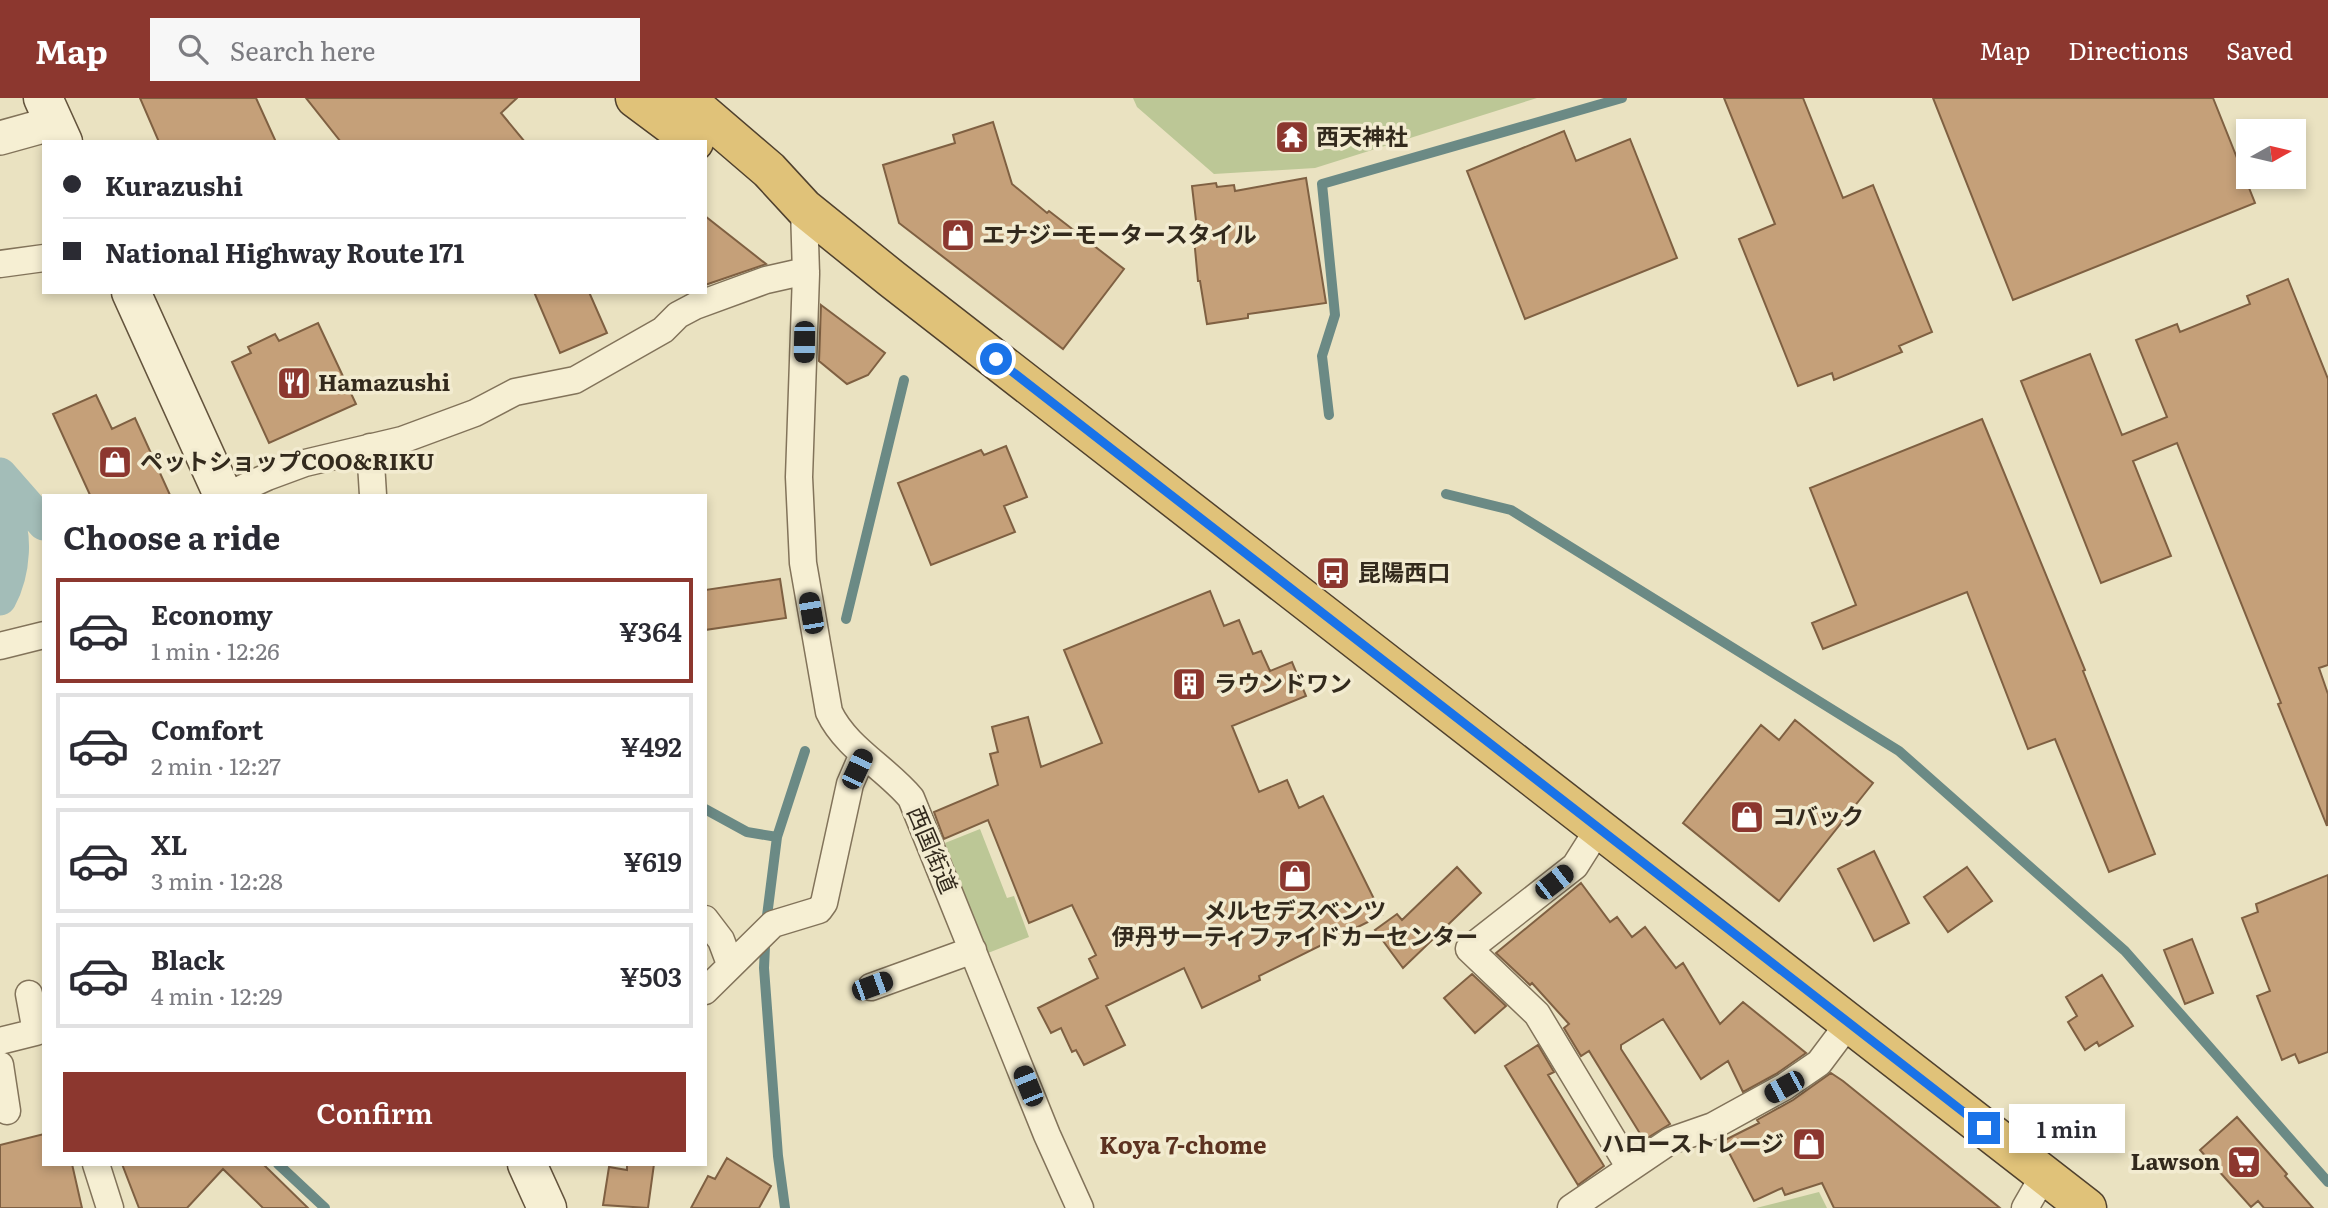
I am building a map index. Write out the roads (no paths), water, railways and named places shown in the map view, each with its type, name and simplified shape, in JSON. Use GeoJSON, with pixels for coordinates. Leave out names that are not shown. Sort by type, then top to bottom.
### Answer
{"type":"FeatureCollection","features":[{"type":"Feature","properties":{"kind":"highway"},"geometry":{"type":"LineString","coordinates":[[635,98],[691,140]]}},
{"type":"Feature","properties":{"kind":"highway"},"geometry":{"type":"LineString","coordinates":[[685,98],[769,170],[804,208],[2087,1208]]}},
{"type":"Feature","properties":{"kind":"highway"},"geometry":{"type":"LineString","coordinates":[[707,151],[754,186],[804,208]]}},
{"type":"Feature","properties":{"kind":"main road"},"geometry":{"type":"LineString","coordinates":[[132,294],[226,494]]}},
{"type":"Feature","properties":{"kind":"main road"},"geometry":{"type":"LineString","coordinates":[[528,1166],[547,1208]]}},
{"type":"Feature","properties":{"kind":"street"},"geometry":{"type":"LineString","coordinates":[[0,138],[54,121]]}},
{"type":"Feature","properties":{"kind":"street","name":"西国街道"},"geometry":{"type":"LineString","coordinates":[[804,208],[806,271],[799,477],[803,563],[829,712],[836,726],[863,754],[897,781],[911,799],[1047,1135],[1080,1208]]}},
{"type":"Feature","properties":{"kind":"street"},"geometry":{"type":"LineString","coordinates":[[0,264],[42,258]]}},
{"type":"Feature","properties":{"kind":"street"},"geometry":{"type":"LineString","coordinates":[[228,494],[305,463],[402,440],[475,413],[515,393],[575,380],[663,330],[678,315],[695,306],[766,280],[806,271]]}},
{"type":"Feature","properties":{"kind":"street"},"geometry":{"type":"LineString","coordinates":[[370,447],[373,494]]}},
{"type":"Feature","properties":{"kind":"street"},"geometry":{"type":"LineString","coordinates":[[0,646],[42,636]]}},
{"type":"Feature","properties":{"kind":"street"},"geometry":{"type":"LineString","coordinates":[[707,989],[773,924],[819,910],[824,904],[850,784],[863,754]]}},
{"type":"Feature","properties":{"kind":"street"},"geometry":{"type":"LineString","coordinates":[[1600,828],[1575,866],[1469,949],[1537,1014],[1630,1168]]}},
{"type":"Feature","properties":{"kind":"street"},"geometry":{"type":"LineString","coordinates":[[707,922],[721,940],[730,964]]}},
{"type":"Feature","properties":{"kind":"street"},"geometry":{"type":"LineString","coordinates":[[872,986],[974,950]]}},
{"type":"Feature","properties":{"kind":"street"},"geometry":{"type":"LineString","coordinates":[[0,1041],[36,1032],[29,994]]}},
{"type":"Feature","properties":{"kind":"street"},"geometry":{"type":"LineString","coordinates":[[1571,1208],[1670,1141],[1713,1126],[1784,1087],[1819,1063],[1849,1023]]}},
{"type":"Feature","properties":{"kind":"street"},"geometry":{"type":"LineString","coordinates":[[0,1065],[7,1111]]}},
{"type":"Feature","properties":{"kind":"street"},"geometry":{"type":"LineString","coordinates":[[97,1166],[110,1208]]}},
{"type":"Feature","properties":{"kind":"street"},"geometry":{"type":"LineString","coordinates":[[2025,1208],[2044,1175]]}},
{"type":"Feature","properties":{"kind":"waterway"},"geometry":{"type":"LineString","coordinates":[[1329,415],[1322,356],[1335,315],[1322,184],[1622,98]]}},
{"type":"Feature","properties":{"kind":"waterway"},"geometry":{"type":"LineString","coordinates":[[846,619],[904,380]]}},
{"type":"Feature","properties":{"kind":"waterway"},"geometry":{"type":"LineString","coordinates":[[0,474],[42,522]]}},
{"type":"Feature","properties":{"kind":"waterway"},"geometry":{"type":"LineString","coordinates":[[1446,494],[1511,510],[1899,751],[2125,951],[2328,1182]]}},
{"type":"Feature","properties":{"kind":"waterway"},"geometry":{"type":"LineString","coordinates":[[0,507],[6,516],[12,539],[11,565],[0,599]]}},
{"type":"Feature","properties":{"kind":"waterway"},"geometry":{"type":"LineString","coordinates":[[707,810],[747,832],[777,837],[805,751]]}},
{"type":"Feature","properties":{"kind":"waterway"},"geometry":{"type":"LineString","coordinates":[[767,916],[777,837]]}},
{"type":"Feature","properties":{"kind":"waterway"},"geometry":{"type":"LineString","coordinates":[[765,946],[764,968],[778,1156],[785,1208]]}},
{"type":"Feature","properties":{"kind":"waterway"},"geometry":{"type":"LineString","coordinates":[[280,1166],[325,1208]]}},
{"type":"Feature","properties":{"kind":"place","name":"西天神社"},"geometry":{"type":"Point","coordinates":[1292,137]}},
{"type":"Feature","properties":{"kind":"place","name":"エナジーモータースタイル"},"geometry":{"type":"Point","coordinates":[958,235]}},
{"type":"Feature","properties":{"kind":"place","name":"Hamazushi"},"geometry":{"type":"Point","coordinates":[294,383]}},
{"type":"Feature","properties":{"kind":"place","name":"ペットショップCOO&RIKU"},"geometry":{"type":"Point","coordinates":[115,462]}},
{"type":"Feature","properties":{"kind":"place","name":"昆陽西口"},"geometry":{"type":"Point","coordinates":[1333,573]}},
{"type":"Feature","properties":{"kind":"place","name":"ラウンドワン"},"geometry":{"type":"Point","coordinates":[1189,684]}},
{"type":"Feature","properties":{"kind":"place","name":"コバック"},"geometry":{"type":"Point","coordinates":[1747,817]}},
{"type":"Feature","properties":{"kind":"place","name":"メルセデスベンツ 伊丹サーティファイドカーセンター"},"geometry":{"type":"Point","coordinates":[1295,876]}},
{"type":"Feature","properties":{"kind":"place","name":"ハローストレージ"},"geometry":{"type":"Point","coordinates":[1809,1144]}},
{"type":"Feature","properties":{"kind":"place","name":"Lawson"},"geometry":{"type":"Point","coordinates":[2244,1162]}},
{"type":"Feature","properties":{"kind":"district","name":"Koya 7-chome"},"geometry":{"type":"Point","coordinates":[1183,1146]}}]}
